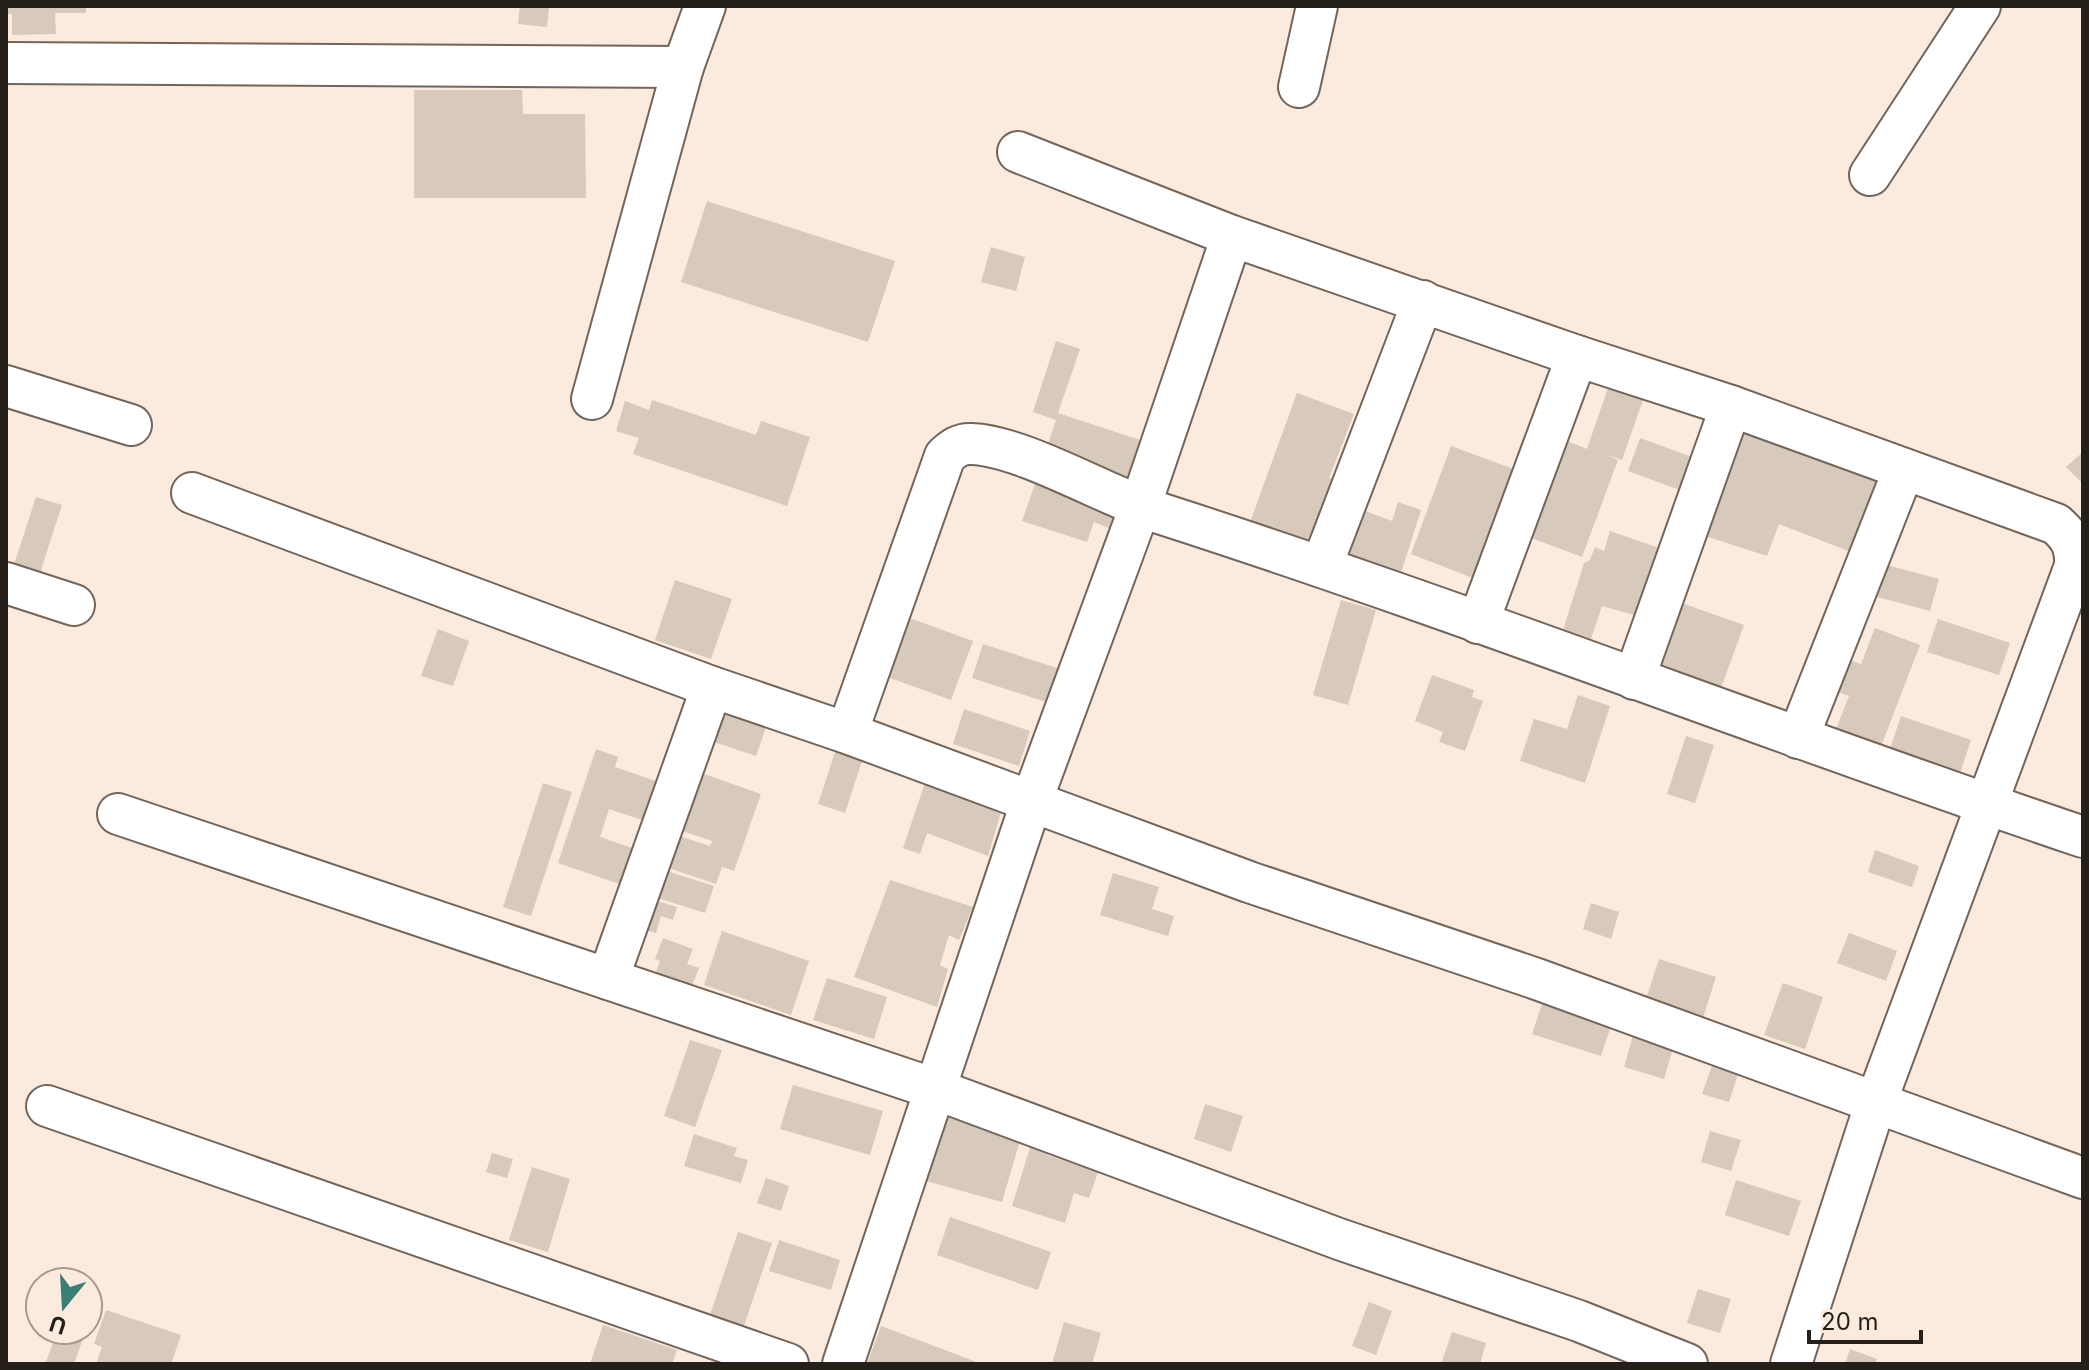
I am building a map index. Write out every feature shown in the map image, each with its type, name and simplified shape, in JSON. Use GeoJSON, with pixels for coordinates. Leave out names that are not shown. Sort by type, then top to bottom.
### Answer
{"type":"FeatureCollection","features":[{"type":"Feature","properties":{"kind":"street"},"geometry":{"type":"LineString","coordinates":[[592,399],[683,67],[705,6]]}},
{"type":"Feature","properties":{"kind":"street"},"geometry":{"type":"LineString","coordinates":[[1299,87],[1317,6]]}},
{"type":"Feature","properties":{"kind":"street"},"geometry":{"type":"LineString","coordinates":[[1870,175],[1980,6]]}},
{"type":"Feature","properties":{"kind":"street"},"geometry":{"type":"LineString","coordinates":[[6,63],[683,67]]}},
{"type":"Feature","properties":{"kind":"street"},"geometry":{"type":"LineString","coordinates":[[1018,152],[1232,236],[1731,406],[2056,524],[2073,544],[2075,566],[1875,1105],[1791,1364]]}},
{"type":"Feature","properties":{"kind":"street"},"geometry":{"type":"LineString","coordinates":[[843,1364],[1032,800],[1140,507],[1232,236]]}},
{"type":"Feature","properties":{"kind":"street"},"geometry":{"type":"LineString","coordinates":[[1322,565],[1423,301]]}},
{"type":"Feature","properties":{"kind":"street"},"geometry":{"type":"LineString","coordinates":[[1478,623],[1577,356]]}},
{"type":"Feature","properties":{"kind":"street"},"geometry":{"type":"LineString","coordinates":[[6,386],[131,425]]}},
{"type":"Feature","properties":{"kind":"street"},"geometry":{"type":"LineString","coordinates":[[1634,679],[1731,406]]}},
{"type":"Feature","properties":{"kind":"street"},"geometry":{"type":"LineString","coordinates":[[847,733],[945,456],[952,450],[974,443],[1026,458],[1140,507],[1322,565],[1798,738],[2083,837]]}},
{"type":"Feature","properties":{"kind":"street"},"geometry":{"type":"LineString","coordinates":[[1798,738],[1904,469]]}},
{"type":"Feature","properties":{"kind":"street"},"geometry":{"type":"LineString","coordinates":[[192,493],[712,687],[1032,800],[1249,882],[1534,978],[1875,1105],[2083,1178]]}},
{"type":"Feature","properties":{"kind":"street"},"geometry":{"type":"LineString","coordinates":[[6,583],[74,605]]}},
{"type":"Feature","properties":{"kind":"street"},"geometry":{"type":"LineString","coordinates":[[608,979],[712,687]]}},
{"type":"Feature","properties":{"kind":"street"},"geometry":{"type":"LineString","coordinates":[[118,814],[935,1089],[1339,1239],[1579,1321],[1687,1364]]}},
{"type":"Feature","properties":{"kind":"street"},"geometry":{"type":"LineString","coordinates":[[47,1106],[788,1364]]}},
{"type":"Feature","properties":{"kind":"building"},"geometry":{"type":"Polygon","coordinates":[[[6,6],[86,6],[86,13],[55,13],[56,34],[12,35],[12,14],[6,14],[6,6]]]}},
{"type":"Feature","properties":{"kind":"building"},"geometry":{"type":"Polygon","coordinates":[[[520,6],[549,6],[547,27],[518,24],[520,6]]]}},
{"type":"Feature","properties":{"kind":"building"},"geometry":{"type":"Polygon","coordinates":[[[414,90],[522,90],[523,114],[585,114],[586,198],[414,198],[414,90]]]}},
{"type":"Feature","properties":{"kind":"building"},"geometry":{"type":"Polygon","coordinates":[[[707,201],[895,261],[868,342],[681,282],[707,201]]]}},
{"type":"Feature","properties":{"kind":"building"},"geometry":{"type":"Polygon","coordinates":[[[991,247],[1025,257],[1016,291],[981,282],[991,247]]]}},
{"type":"Feature","properties":{"kind":"building"},"geometry":{"type":"Polygon","coordinates":[[[1056,341],[1080,349],[1058,413],[1143,441],[1130,481],[1045,453],[1056,420],[1033,412],[1056,341]]]}},
{"type":"Feature","properties":{"kind":"building"},"geometry":{"type":"Polygon","coordinates":[[[1610,382],[1645,394],[1622,460],[1607,455],[1618,460],[1582,557],[1523,535],[1559,438],[1587,449],[1610,382]]]}},
{"type":"Feature","properties":{"kind":"building"},"geometry":{"type":"Polygon","coordinates":[[[1297,393],[1354,414],[1329,478],[1339,480],[1315,548],[1249,525],[1297,393]]]}},
{"type":"Feature","properties":{"kind":"building"},"geometry":{"type":"Polygon","coordinates":[[[652,400],[756,435],[761,421],[810,437],[787,506],[633,454],[639,438],[616,431],[625,401],[649,410],[652,400]]]}},
{"type":"Feature","properties":{"kind":"building"},"geometry":{"type":"Polygon","coordinates":[[[1729,428],[1886,480],[1872,519],[1862,516],[1851,552],[1779,524],[1767,556],[1696,533],[1729,428]]]}},
{"type":"Feature","properties":{"kind":"building"},"geometry":{"type":"Polygon","coordinates":[[[1640,438],[1698,459],[1685,492],[1628,471],[1640,438]]]}},
{"type":"Feature","properties":{"kind":"building"},"geometry":{"type":"Polygon","coordinates":[[[1451,446],[1519,471],[1478,580],[1411,554],[1451,446]]]}},
{"type":"Feature","properties":{"kind":"building"},"geometry":{"type":"Polygon","coordinates":[[[2083,452],[2083,484],[2066,467],[2083,452]]]}},
{"type":"Feature","properties":{"kind":"building"},"geometry":{"type":"Polygon","coordinates":[[[1037,478],[1117,503],[1109,528],[1094,522],[1087,542],[1022,521],[1037,478]]]}},
{"type":"Feature","properties":{"kind":"building"},"geometry":{"type":"Polygon","coordinates":[[[36,497],[62,505],[40,573],[14,565],[36,497]]]}},
{"type":"Feature","properties":{"kind":"building"},"geometry":{"type":"Polygon","coordinates":[[[1398,502],[1421,510],[1400,576],[1338,558],[1355,507],[1392,521],[1398,502]]]}},
{"type":"Feature","properties":{"kind":"building"},"geometry":{"type":"Polygon","coordinates":[[[1610,531],[1662,549],[1648,619],[1602,606],[1589,645],[1561,637],[1584,563],[1590,560],[1595,547],[1604,551],[1610,531]]]}},
{"type":"Feature","properties":{"kind":"building"},"geometry":{"type":"Polygon","coordinates":[[[1883,564],[1939,579],[1930,611],[1874,596],[1883,564]]]}},
{"type":"Feature","properties":{"kind":"building"},"geometry":{"type":"Polygon","coordinates":[[[675,580],[732,599],[711,659],[655,640],[675,580]]]}},
{"type":"Feature","properties":{"kind":"building"},"geometry":{"type":"Polygon","coordinates":[[[1341,600],[1376,610],[1348,705],[1313,695],[1341,600]]]}},
{"type":"Feature","properties":{"kind":"building"},"geometry":{"type":"Polygon","coordinates":[[[1676,601],[1744,625],[1721,688],[1654,664],[1676,601]]]}},
{"type":"Feature","properties":{"kind":"building"},"geometry":{"type":"Polygon","coordinates":[[[901,615],[973,641],[951,700],[879,674],[901,615]]]}},
{"type":"Feature","properties":{"kind":"building"},"geometry":{"type":"Polygon","coordinates":[[[1938,619],[2010,643],[1999,675],[1927,652],[1938,619]]]}},
{"type":"Feature","properties":{"kind":"building"},"geometry":{"type":"Polygon","coordinates":[[[1875,628],[1920,645],[1880,749],[1835,732],[1849,696],[1830,689],[1842,657],[1861,664],[1875,628]]]}},
{"type":"Feature","properties":{"kind":"building"},"geometry":{"type":"Polygon","coordinates":[[[438,629],[469,641],[453,686],[421,676],[438,629]]]}},
{"type":"Feature","properties":{"kind":"building"},"geometry":{"type":"Polygon","coordinates":[[[983,644],[1060,669],[1049,703],[972,678],[983,644]]]}},
{"type":"Feature","properties":{"kind":"building"},"geometry":{"type":"Polygon","coordinates":[[[1432,675],[1474,690],[1472,697],[1483,701],[1465,751],[1439,742],[1443,732],[1415,721],[1432,675]]]}},
{"type":"Feature","properties":{"kind":"building"},"geometry":{"type":"Polygon","coordinates":[[[1578,695],[1610,706],[1585,783],[1520,761],[1534,719],[1567,729],[1578,695]]]}},
{"type":"Feature","properties":{"kind":"building"},"geometry":{"type":"Polygon","coordinates":[[[714,700],[769,719],[756,756],[702,738],[714,700]]]}},
{"type":"Feature","properties":{"kind":"building"},"geometry":{"type":"Polygon","coordinates":[[[964,709],[1030,731],[1019,766],[953,744],[964,709]]]}},
{"type":"Feature","properties":{"kind":"building"},"geometry":{"type":"Polygon","coordinates":[[[1901,716],[1971,740],[1959,776],[1889,752],[1901,716]]]}},
{"type":"Feature","properties":{"kind":"building"},"geometry":{"type":"Polygon","coordinates":[[[1686,736],[1714,745],[1695,803],[1667,794],[1686,736]]]}},
{"type":"Feature","properties":{"kind":"building"},"geometry":{"type":"Polygon","coordinates":[[[596,749],[618,757],[615,767],[661,783],[648,822],[609,809],[600,837],[638,850],[625,886],[558,863],[596,749]]]}},
{"type":"Feature","properties":{"kind":"building"},"geometry":{"type":"Polygon","coordinates":[[[836,749],[863,758],[845,813],[818,804],[836,749]]]}},
{"type":"Feature","properties":{"kind":"building"},"geometry":{"type":"Polygon","coordinates":[[[690,769],[761,794],[734,871],[722,867],[716,884],[654,863],[664,831],[710,846],[712,841],[670,827],[690,769]]]}},
{"type":"Feature","properties":{"kind":"building"},"geometry":{"type":"Polygon","coordinates":[[[926,780],[1002,809],[988,856],[927,833],[920,854],[903,848],[926,780]]]}},
{"type":"Feature","properties":{"kind":"building"},"geometry":{"type":"Polygon","coordinates":[[[543,783],[572,792],[531,916],[503,907],[543,783]]]}},
{"type":"Feature","properties":{"kind":"building"},"geometry":{"type":"Polygon","coordinates":[[[1875,850],[1919,866],[1912,887],[1868,872],[1875,850]]]}},
{"type":"Feature","properties":{"kind":"building"},"geometry":{"type":"Polygon","coordinates":[[[654,867],[714,886],[705,913],[645,894],[654,867]]]}},
{"type":"Feature","properties":{"kind":"building"},"geometry":{"type":"Polygon","coordinates":[[[1113,873],[1159,887],[1152,909],[1174,916],[1168,936],[1100,915],[1113,873]]]}},
{"type":"Feature","properties":{"kind":"building"},"geometry":{"type":"Polygon","coordinates":[[[890,880],[973,907],[959,940],[949,935],[940,965],[948,969],[937,1007],[854,977],[890,880]]]}},
{"type":"Feature","properties":{"kind":"building"},"geometry":{"type":"Polygon","coordinates":[[[644,897],[677,907],[673,920],[661,916],[656,933],[635,927],[644,897]]]}},
{"type":"Feature","properties":{"kind":"building"},"geometry":{"type":"Polygon","coordinates":[[[1591,903],[1619,912],[1611,939],[1583,929],[1591,903]]]}},
{"type":"Feature","properties":{"kind":"building"},"geometry":{"type":"Polygon","coordinates":[[[722,931],[809,961],[791,1015],[704,985],[722,931]]]}},
{"type":"Feature","properties":{"kind":"building"},"geometry":{"type":"Polygon","coordinates":[[[1849,933],[1897,951],[1886,981],[1837,963],[1849,933]]]}},
{"type":"Feature","properties":{"kind":"building"},"geometry":{"type":"Polygon","coordinates":[[[663,938],[693,949],[687,964],[699,968],[691,989],[655,975],[660,961],[655,959],[663,938]]]}},
{"type":"Feature","properties":{"kind":"building"},"geometry":{"type":"Polygon","coordinates":[[[1659,959],[1716,977],[1703,1018],[1646,999],[1659,959]]]}},
{"type":"Feature","properties":{"kind":"building"},"geometry":{"type":"Polygon","coordinates":[[[827,978],[887,997],[874,1039],[813,1020],[827,978]]]}},
{"type":"Feature","properties":{"kind":"building"},"geometry":{"type":"Polygon","coordinates":[[[1783,983],[1823,997],[1805,1049],[1764,1035],[1783,983]]]}},
{"type":"Feature","properties":{"kind":"building"},"geometry":{"type":"Polygon","coordinates":[[[1544,998],[1613,1020],[1601,1056],[1532,1034],[1544,998]]]}},
{"type":"Feature","properties":{"kind":"building"},"geometry":{"type":"Polygon","coordinates":[[[1634,1032],[1674,1045],[1664,1079],[1624,1067],[1634,1032]]]}},
{"type":"Feature","properties":{"kind":"building"},"geometry":{"type":"Polygon","coordinates":[[[690,1040],[722,1050],[695,1127],[664,1116],[690,1040]]]}},
{"type":"Feature","properties":{"kind":"building"},"geometry":{"type":"Polygon","coordinates":[[[1714,1060],[1740,1068],[1729,1102],[1702,1094],[1714,1060]]]}},
{"type":"Feature","properties":{"kind":"building"},"geometry":{"type":"Polygon","coordinates":[[[793,1085],[883,1111],[870,1155],[780,1129],[793,1085]]]}},
{"type":"Feature","properties":{"kind":"building"},"geometry":{"type":"Polygon","coordinates":[[[1205,1104],[1243,1116],[1231,1152],[1194,1139],[1205,1104]]]}},
{"type":"Feature","properties":{"kind":"building"},"geometry":{"type":"Polygon","coordinates":[[[944,1115],[1021,1137],[1002,1202],[926,1181],[944,1115]]]}},
{"type":"Feature","properties":{"kind":"building"},"geometry":{"type":"Polygon","coordinates":[[[1710,1131],[1741,1140],[1731,1171],[1701,1162],[1710,1131]]]}},
{"type":"Feature","properties":{"kind":"building"},"geometry":{"type":"Polygon","coordinates":[[[694,1134],[737,1148],[734,1156],[748,1160],[741,1183],[684,1166],[694,1134]]]}},
{"type":"Feature","properties":{"kind":"building"},"geometry":{"type":"Polygon","coordinates":[[[1032,1141],[1050,1146],[1047,1155],[1098,1172],[1089,1198],[1074,1193],[1065,1223],[1012,1206],[1032,1141]]]}},
{"type":"Feature","properties":{"kind":"building"},"geometry":{"type":"Polygon","coordinates":[[[492,1153],[513,1159],[507,1178],[486,1172],[492,1153]]]}},
{"type":"Feature","properties":{"kind":"building"},"geometry":{"type":"Polygon","coordinates":[[[532,1167],[570,1179],[548,1252],[509,1240],[532,1167]]]}},
{"type":"Feature","properties":{"kind":"building"},"geometry":{"type":"Polygon","coordinates":[[[766,1178],[789,1186],[781,1211],[757,1203],[766,1178]]]}},
{"type":"Feature","properties":{"kind":"building"},"geometry":{"type":"Polygon","coordinates":[[[1736,1180],[1801,1201],[1789,1236],[1725,1215],[1736,1180]]]}},
{"type":"Feature","properties":{"kind":"building"},"geometry":{"type":"Polygon","coordinates":[[[950,1217],[1051,1252],[1038,1290],[937,1255],[950,1217]]]}},
{"type":"Feature","properties":{"kind":"building"},"geometry":{"type":"Polygon","coordinates":[[[738,1232],[772,1243],[743,1329],[709,1318],[738,1232]]]}},
{"type":"Feature","properties":{"kind":"building"},"geometry":{"type":"Polygon","coordinates":[[[779,1240],[840,1260],[831,1290],[769,1271],[779,1240]]]}},
{"type":"Feature","properties":{"kind":"building"},"geometry":{"type":"Polygon","coordinates":[[[1698,1289],[1731,1299],[1720,1333],[1687,1323],[1698,1289]]]}},
{"type":"Feature","properties":{"kind":"building"},"geometry":{"type":"Polygon","coordinates":[[[1369,1302],[1392,1311],[1376,1355],[1352,1346],[1369,1302]]]}},
{"type":"Feature","properties":{"kind":"building"},"geometry":{"type":"Polygon","coordinates":[[[106,1310],[181,1335],[171,1364],[96,1364],[102,1347],[99,1346],[104,1346],[106,1310]]]}},
{"type":"Feature","properties":{"kind":"building"},"geometry":{"type":"Polygon","coordinates":[[[1064,1322],[1101,1333],[1092,1364],[1052,1364],[1064,1322]]]}},
{"type":"Feature","properties":{"kind":"building"},"geometry":{"type":"Polygon","coordinates":[[[603,1325],[677,1350],[672,1364],[590,1364],[603,1325]]]}},
{"type":"Feature","properties":{"kind":"building"},"geometry":{"type":"Polygon","coordinates":[[[881,1326],[982,1364],[867,1364],[881,1326]]]}},
{"type":"Feature","properties":{"kind":"building"},"geometry":{"type":"Polygon","coordinates":[[[1452,1332],[1486,1343],[1480,1364],[1441,1364],[1452,1332]]]}},
{"type":"Feature","properties":{"kind":"building"},"geometry":{"type":"Polygon","coordinates":[[[52,1346],[80,1346],[74,1364],[45,1364],[52,1346]]]}},
{"type":"Feature","properties":{"kind":"building"},"geometry":{"type":"Polygon","coordinates":[[[1850,1349],[1877,1359],[1875,1364],[1845,1364],[1850,1349]]]}}]}
